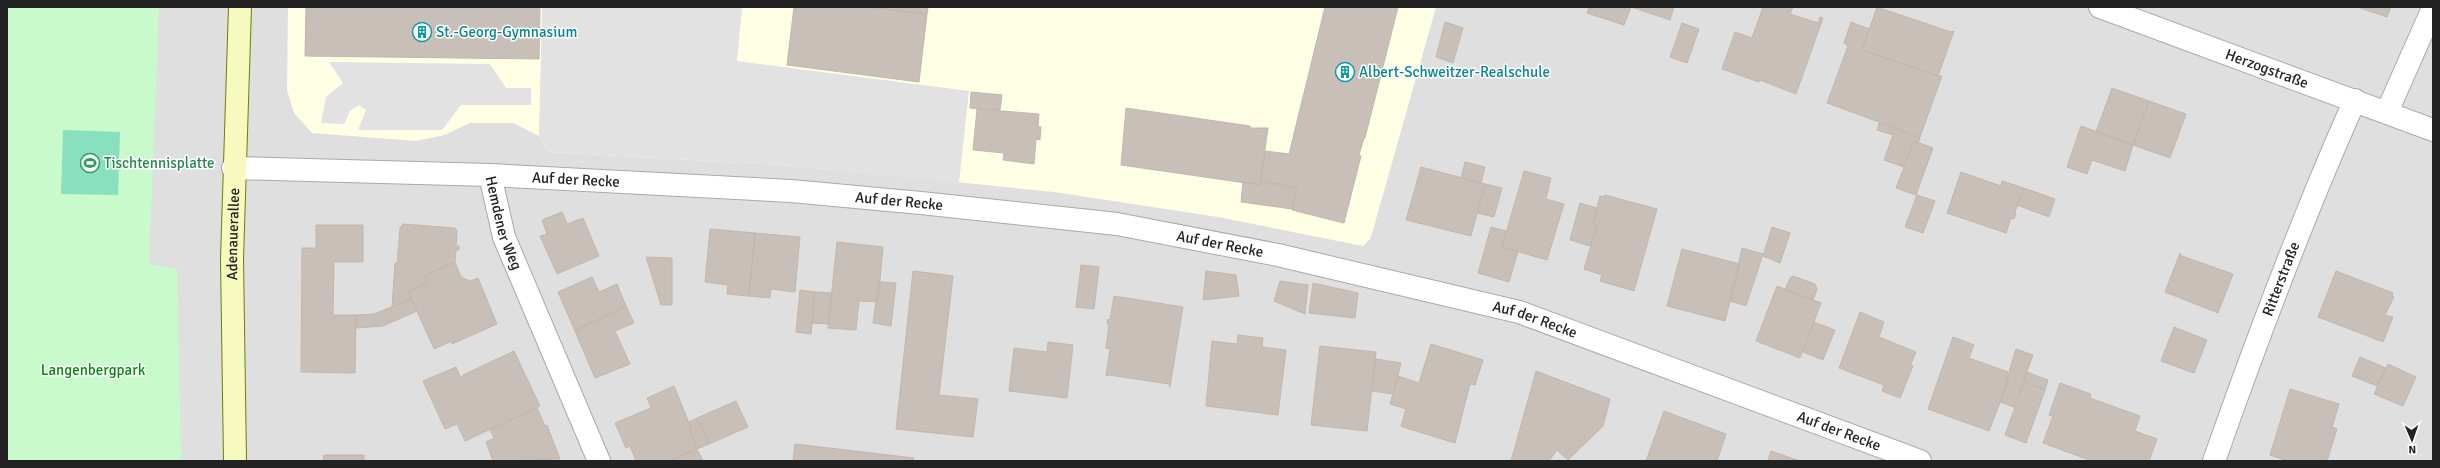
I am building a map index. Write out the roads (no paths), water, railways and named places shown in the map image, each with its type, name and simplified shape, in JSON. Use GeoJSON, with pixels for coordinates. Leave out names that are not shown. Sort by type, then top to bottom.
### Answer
{"type":"FeatureCollection","features":[{"type":"Feature","properties":{"kind":"main road","name":"Adenauerallee"},"geometry":{"type":"LineString","coordinates":[[235,461],[232,259],[240,7]]}},
{"type":"Feature","properties":{"kind":"street","name":"Herzogstraße"},"geometry":{"type":"LineString","coordinates":[[2100,7],[2433,130]]}},
{"type":"Feature","properties":{"kind":"street"},"geometry":{"type":"LineString","coordinates":[[2387,112],[2433,8]]}},
{"type":"Feature","properties":{"kind":"street","name":"Ritterstraße"},"geometry":{"type":"LineString","coordinates":[[2214,461],[2252,351],[2332,150],[2355,100]]}},
{"type":"Feature","properties":{"kind":"street","name":"Hemdener Weg"},"geometry":{"type":"LineString","coordinates":[[234,168],[490,175],[504,238],[599,461]]}},
{"type":"Feature","properties":{"kind":"street","name":"Auf der Recke"},"geometry":{"type":"LineString","coordinates":[[490,175],[791,191],[913,203],[1117,224],[1278,255],[1519,312],[1920,461]]}},
{"type":"Feature","properties":{"kind":"place","name":"St.-Georg-Gymnasium"},"geometry":{"type":"Point","coordinates":[422,32]}},
{"type":"Feature","properties":{"kind":"place","name":"Albert-Schweitzer-Realschule"},"geometry":{"type":"Point","coordinates":[1345,72]}},
{"type":"Feature","properties":{"kind":"place","name":"Tischtennisplatte"},"geometry":{"type":"Point","coordinates":[90,163]}},
{"type":"Feature","properties":{"kind":"park label","name":"Langenbergpark"},"geometry":{"type":"Point","coordinates":[93,370]}}]}
